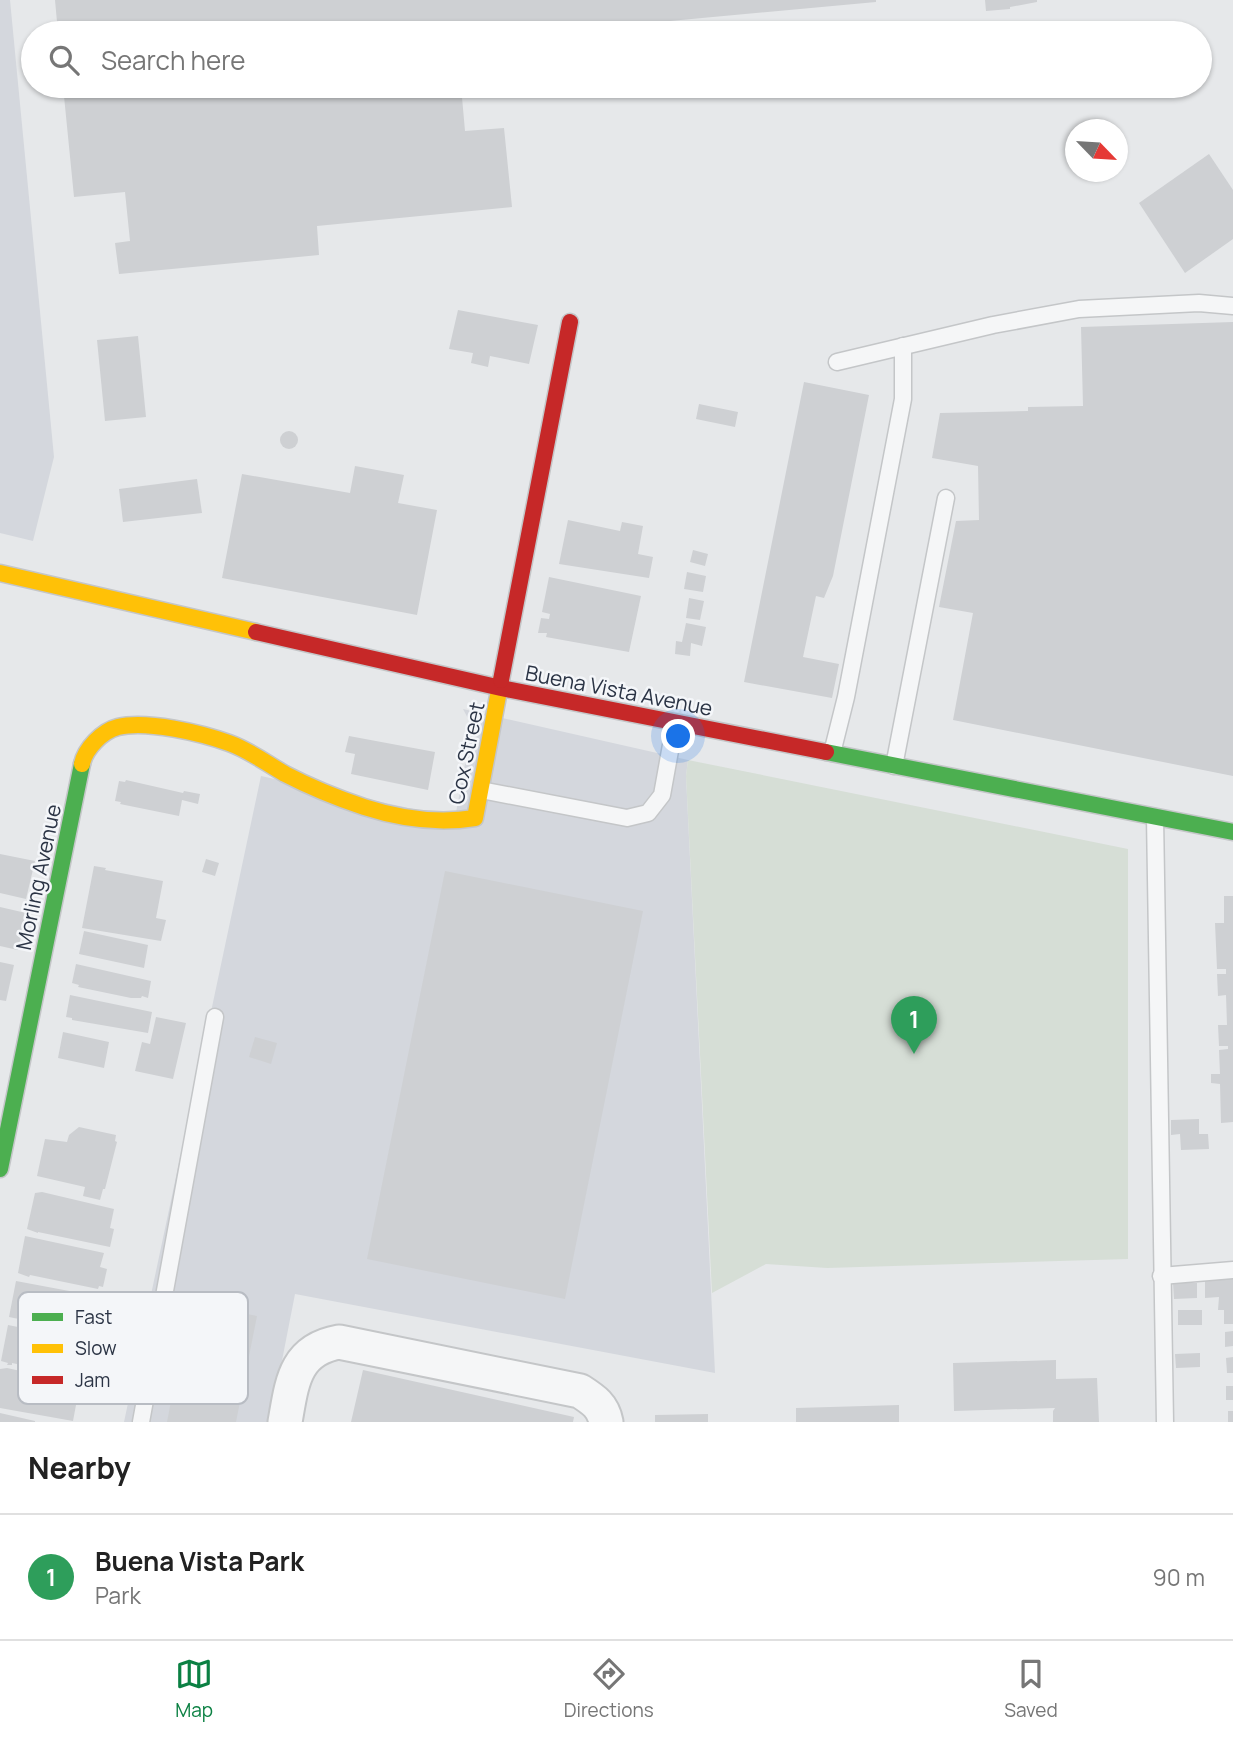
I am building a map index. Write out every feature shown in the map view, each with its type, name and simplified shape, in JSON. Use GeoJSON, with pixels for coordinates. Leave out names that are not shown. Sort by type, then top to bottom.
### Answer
{"type":"FeatureCollection","features":[{"type":"Feature","properties":{"kind":"street","name":"Cox Street"},"geometry":{"type":"LineString","coordinates":[[83,759],[94,742],[117,727],[133,725],[220,739],[303,783],[396,816],[456,823],[475,818],[570,321]]}},
{"type":"Feature","properties":{"kind":"street","name":"Buena Vista Avenue"},"geometry":{"type":"LineString","coordinates":[[0,573],[500,688],[1233,832]]}},
{"type":"Feature","properties":{"kind":"street","name":"Morling Avenue"},"geometry":{"type":"LineString","coordinates":[[0,1169],[83,759]]}},
{"type":"Feature","properties":{"kind":"street"},"geometry":{"type":"LineString","coordinates":[[285,1422],[291,1389],[307,1356],[323,1345],[340,1342],[580,1391],[595,1400],[604,1411],[606,1422]]}},
{"type":"Feature","properties":{"kind":"lane"},"geometry":{"type":"LineString","coordinates":[[837,362],[993,325],[1079,309],[1199,303],[1233,306]]}},
{"type":"Feature","properties":{"kind":"lane"},"geometry":{"type":"LineString","coordinates":[[832,754],[846,697],[903,399],[903,346]]}},
{"type":"Feature","properties":{"kind":"lane"},"geometry":{"type":"LineString","coordinates":[[894,766],[946,499]]}},
{"type":"Feature","properties":{"kind":"lane"},"geometry":{"type":"LineString","coordinates":[[481,790],[627,818],[648,813],[662,795],[675,723]]}},
{"type":"Feature","properties":{"kind":"lane"},"geometry":{"type":"LineString","coordinates":[[1155,817],[1165,1422]]}},
{"type":"Feature","properties":{"kind":"lane"},"geometry":{"type":"LineString","coordinates":[[165,1292],[215,1017]]}},
{"type":"Feature","properties":{"kind":"lane"},"geometry":{"type":"LineString","coordinates":[[1161,1276],[1233,1270]]}},
{"type":"Feature","properties":{"kind":"lane"},"geometry":{"type":"LineString","coordinates":[[141,1422],[144,1404]]}},
{"type":"Feature","properties":{"kind":"shaded area"},"geometry":{"type":"Polygon","coordinates":[[[0,0],[10,0],[54,457],[33,541],[0,533],[0,0]]]}},
{"type":"Feature","properties":{"kind":"shaded area"},"geometry":{"type":"Polygon","coordinates":[[[463,709],[688,760],[686,776],[715,1373],[295,1294],[270,1422],[124,1422],[128,1404],[248,1404],[248,1292],[152,1292],[261,776],[455,818],[472,726],[463,709]]]}},
{"type":"Feature","properties":{"kind":"shaded area"},"geometry":{"type":"Polygon","coordinates":[[[688,760],[1128,849],[1128,1259],[827,1268],[766,1264],[712,1293],[686,776],[688,760]]]}},
{"type":"Feature","properties":{"kind":"building"},"geometry":{"type":"Polygon","coordinates":[[[55,0],[876,0],[671,21],[57,21],[55,0]]]}},
{"type":"Feature","properties":{"kind":"building"},"geometry":{"type":"Polygon","coordinates":[[[985,0],[1037,2],[1010,9],[986,11],[985,0]]]}},
{"type":"Feature","properties":{"kind":"building"},"geometry":{"type":"Polygon","coordinates":[[[64,98],[462,98],[465,131],[504,128],[512,207],[317,226],[319,255],[119,274],[115,243],[130,241],[125,192],[74,197],[64,98]]]}},
{"type":"Feature","properties":{"kind":"building"},"geometry":{"type":"Polygon","coordinates":[[[1209,154],[1233,190],[1233,239],[1185,273],[1139,203],[1209,154]]]}},
{"type":"Feature","properties":{"kind":"building"},"geometry":{"type":"Polygon","coordinates":[[[458,310],[538,325],[529,364],[490,356],[488,367],[471,363],[473,353],[449,349],[458,310]]]}},
{"type":"Feature","properties":{"kind":"building"},"geometry":{"type":"Polygon","coordinates":[[[1233,322],[1233,776],[953,720],[973,613],[939,607],[956,521],[979,520],[978,466],[932,458],[940,413],[1028,411],[1028,407],[1083,406],[1081,327],[1233,322]]]}},
{"type":"Feature","properties":{"kind":"building"},"geometry":{"type":"Polygon","coordinates":[[[138,336],[146,417],[105,421],[97,340],[138,336]]]}},
{"type":"Feature","properties":{"kind":"building"},"geometry":{"type":"Polygon","coordinates":[[[804,382],[869,395],[833,576],[824,598],[816,596],[803,657],[839,664],[832,698],[744,682],[804,382]]]}},
{"type":"Feature","properties":{"kind":"building"},"geometry":{"type":"Polygon","coordinates":[[[699,404],[738,412],[735,427],[696,419],[699,404]]]}},
{"type":"Feature","properties":{"kind":"building"},"geometry":{"type":"Polygon","coordinates":[[[289,431],[295,434],[298,440],[295,446],[289,449],[283,446],[280,440],[283,434],[289,431]]]}},
{"type":"Feature","properties":{"kind":"building"},"geometry":{"type":"Polygon","coordinates":[[[355,466],[404,475],[398,503],[437,510],[417,615],[222,578],[242,474],[350,493],[355,466]]]}},
{"type":"Feature","properties":{"kind":"building"},"geometry":{"type":"Polygon","coordinates":[[[197,479],[202,513],[123,522],[119,489],[197,479]]]}},
{"type":"Feature","properties":{"kind":"building"},"geometry":{"type":"Polygon","coordinates":[[[568,520],[620,531],[622,522],[643,526],[638,554],[653,557],[649,578],[559,564],[568,520]]]}},
{"type":"Feature","properties":{"kind":"building"},"geometry":{"type":"Polygon","coordinates":[[[693,550],[708,554],[705,566],[690,562],[693,550]]]}},
{"type":"Feature","properties":{"kind":"building"},"geometry":{"type":"Polygon","coordinates":[[[687,572],[706,576],[703,592],[684,589],[687,572]]]}},
{"type":"Feature","properties":{"kind":"building"},"geometry":{"type":"Polygon","coordinates":[[[549,577],[641,596],[629,652],[546,637],[547,633],[538,633],[541,618],[549,619],[550,614],[542,612],[549,577]]]}},
{"type":"Feature","properties":{"kind":"building"},"geometry":{"type":"Polygon","coordinates":[[[689,598],[704,601],[700,620],[686,618],[689,598]]]}},
{"type":"Feature","properties":{"kind":"building"},"geometry":{"type":"Polygon","coordinates":[[[686,623],[706,627],[702,646],[691,643],[690,656],[675,654],[676,641],[682,642],[686,623]]]}},
{"type":"Feature","properties":{"kind":"building"},"geometry":{"type":"Polygon","coordinates":[[[349,736],[435,752],[428,790],[351,774],[355,754],[345,752],[349,736]]]}},
{"type":"Feature","properties":{"kind":"building"},"geometry":{"type":"Polygon","coordinates":[[[126,780],[183,793],[200,794],[198,804],[182,800],[179,816],[120,804],[121,802],[115,801],[119,781],[126,780]]]}},
{"type":"Feature","properties":{"kind":"building"},"geometry":{"type":"Polygon","coordinates":[[[0,854],[35,861],[26,899],[0,893],[0,854]]]}},
{"type":"Feature","properties":{"kind":"building"},"geometry":{"type":"Polygon","coordinates":[[[206,859],[219,863],[215,876],[202,872],[206,859]]]}},
{"type":"Feature","properties":{"kind":"building"},"geometry":{"type":"Polygon","coordinates":[[[94,866],[163,881],[156,918],[166,920],[161,941],[82,928],[94,866]]]}},
{"type":"Feature","properties":{"kind":"building"},"geometry":{"type":"Polygon","coordinates":[[[445,871],[643,911],[565,1299],[367,1259],[445,871]]]}},
{"type":"Feature","properties":{"kind":"building"},"geometry":{"type":"Polygon","coordinates":[[[1224,896],[1233,896],[1233,1122],[1221,1123],[1220,1084],[1211,1083],[1211,1074],[1220,1074],[1219,1050],[1228,1049],[1228,1046],[1219,1046],[1218,1025],[1227,1025],[1226,995],[1218,996],[1217,974],[1226,974],[1226,969],[1217,969],[1215,923],[1224,923],[1224,896]]]}},
{"type":"Feature","properties":{"kind":"building"},"geometry":{"type":"Polygon","coordinates":[[[0,907],[26,913],[18,950],[0,946],[0,907]]]}},
{"type":"Feature","properties":{"kind":"building"},"geometry":{"type":"Polygon","coordinates":[[[84,931],[148,945],[144,968],[79,954],[84,931]]]}},
{"type":"Feature","properties":{"kind":"building"},"geometry":{"type":"Polygon","coordinates":[[[0,962],[14,965],[6,1001],[0,1000],[0,962]]]}},
{"type":"Feature","properties":{"kind":"building"},"geometry":{"type":"Polygon","coordinates":[[[76,964],[151,981],[148,998],[131,998],[78,987],[79,985],[72,983],[76,964]]]}},
{"type":"Feature","properties":{"kind":"building"},"geometry":{"type":"Polygon","coordinates":[[[70,995],[152,1012],[148,1033],[72,1020],[66,1017],[70,995]]]}},
{"type":"Feature","properties":{"kind":"building"},"geometry":{"type":"Polygon","coordinates":[[[156,1017],[186,1023],[173,1079],[135,1071],[142,1042],[150,1044],[156,1017]]]}},
{"type":"Feature","properties":{"kind":"building"},"geometry":{"type":"Polygon","coordinates":[[[63,1032],[109,1042],[104,1068],[58,1058],[63,1032]]]}},
{"type":"Feature","properties":{"kind":"building"},"geometry":{"type":"Polygon","coordinates":[[[255,1037],[277,1043],[271,1064],[249,1057],[255,1037]]]}},
{"type":"Feature","properties":{"kind":"building"},"geometry":{"type":"Polygon","coordinates":[[[1199,1119],[1199,1134],[1208,1134],[1209,1149],[1181,1150],[1180,1134],[1171,1135],[1171,1120],[1199,1119]]]}},
{"type":"Feature","properties":{"kind":"building"},"geometry":{"type":"Polygon","coordinates":[[[79,1127],[116,1135],[117,1142],[100,1200],[83,1196],[85,1187],[37,1176],[45,1139],[67,1142],[69,1135],[79,1127]]]}},
{"type":"Feature","properties":{"kind":"building"},"geometry":{"type":"Polygon","coordinates":[[[42,1192],[114,1209],[110,1247],[27,1229],[35,1193],[42,1192]]]}},
{"type":"Feature","properties":{"kind":"building"},"geometry":{"type":"Polygon","coordinates":[[[25,1236],[104,1253],[100,1267],[107,1269],[103,1287],[99,1286],[98,1289],[18,1273],[25,1236]]]}},
{"type":"Feature","properties":{"kind":"building"},"geometry":{"type":"Polygon","coordinates":[[[1233,1277],[1233,1324],[1224,1324],[1224,1310],[1218,1310],[1219,1297],[1205,1298],[1205,1280],[1233,1277]]]}},
{"type":"Feature","properties":{"kind":"building"},"geometry":{"type":"Polygon","coordinates":[[[16,1281],[75,1292],[18,1292],[18,1319],[9,1317],[16,1281]]]}},
{"type":"Feature","properties":{"kind":"building"},"geometry":{"type":"Polygon","coordinates":[[[1173,1283],[1197,1283],[1197,1298],[1174,1299],[1173,1283]]]}},
{"type":"Feature","properties":{"kind":"building"},"geometry":{"type":"Polygon","coordinates":[[[1178,1310],[1202,1310],[1202,1325],[1178,1325],[1178,1310]]]}},
{"type":"Feature","properties":{"kind":"building"},"geometry":{"type":"Polygon","coordinates":[[[248,1314],[257,1316],[248,1361],[248,1314]]]}},
{"type":"Feature","properties":{"kind":"building"},"geometry":{"type":"Polygon","coordinates":[[[8,1325],[18,1327],[18,1364],[7,1365],[8,1363],[1,1361],[8,1325]]]}},
{"type":"Feature","properties":{"kind":"building"},"geometry":{"type":"Polygon","coordinates":[[[1233,1331],[1233,1346],[1225,1347],[1225,1332],[1233,1331]]]}},
{"type":"Feature","properties":{"kind":"building"},"geometry":{"type":"Polygon","coordinates":[[[1200,1353],[1200,1367],[1176,1368],[1175,1354],[1200,1353]]]}},
{"type":"Feature","properties":{"kind":"building"},"geometry":{"type":"Polygon","coordinates":[[[1233,1357],[1233,1373],[1227,1373],[1226,1358],[1233,1357]]]}},
{"type":"Feature","properties":{"kind":"building"},"geometry":{"type":"Polygon","coordinates":[[[1056,1360],[1056,1379],[1097,1378],[1099,1422],[1053,1422],[1055,1408],[954,1411],[953,1363],[1056,1360]]]}},
{"type":"Feature","properties":{"kind":"building"},"geometry":{"type":"Polygon","coordinates":[[[0,1369],[18,1370],[18,1404],[76,1404],[73,1421],[0,1408],[0,1369]]]}},
{"type":"Feature","properties":{"kind":"building"},"geometry":{"type":"Polygon","coordinates":[[[363,1370],[574,1417],[573,1422],[351,1422],[363,1370]]]}},
{"type":"Feature","properties":{"kind":"building"},"geometry":{"type":"Polygon","coordinates":[[[1226,1386],[1233,1386],[1233,1400],[1226,1400],[1226,1386]]]}},
{"type":"Feature","properties":{"kind":"building"},"geometry":{"type":"Polygon","coordinates":[[[170,1404],[240,1404],[236,1422],[167,1422],[170,1404]]]}},
{"type":"Feature","properties":{"kind":"building"},"geometry":{"type":"Polygon","coordinates":[[[899,1405],[899,1422],[796,1422],[796,1408],[899,1405]]]}},
{"type":"Feature","properties":{"kind":"building"},"geometry":{"type":"Polygon","coordinates":[[[1228,1411],[1233,1411],[1233,1422],[1228,1422],[1228,1411]]]}},
{"type":"Feature","properties":{"kind":"building"},"geometry":{"type":"Polygon","coordinates":[[[0,1413],[35,1421],[35,1422],[0,1422],[0,1413]]]}},
{"type":"Feature","properties":{"kind":"building"},"geometry":{"type":"Polygon","coordinates":[[[708,1414],[708,1422],[655,1422],[655,1415],[708,1414]]]}},
{"type":"Feature","properties":{"kind":"traffic: fast"},"geometry":{"type":"LineString","coordinates":[[826,752],[1233,832]]}},
{"type":"Feature","properties":{"kind":"traffic: fast"},"geometry":{"type":"LineString","coordinates":[[0,1169],[82,764]]}},
{"type":"Feature","properties":{"kind":"traffic: slow"},"geometry":{"type":"LineString","coordinates":[[0,573],[256,632]]}},
{"type":"Feature","properties":{"kind":"traffic: slow"},"geometry":{"type":"LineString","coordinates":[[82,764],[90,747],[112,729],[130,725],[158,726],[229,743],[304,783],[378,811],[433,820],[475,818],[501,680]]}},
{"type":"Feature","properties":{"kind":"traffic: jam"},"geometry":{"type":"LineString","coordinates":[[501,680],[570,322]]}},
{"type":"Feature","properties":{"kind":"traffic: jam"},"geometry":{"type":"LineString","coordinates":[[256,632],[501,688],[826,752]]}},
{"type":"Feature","properties":{"kind":"place","name":"Buena Vista Park"},"geometry":{"type":"Point","coordinates":[914,1054]}}]}
